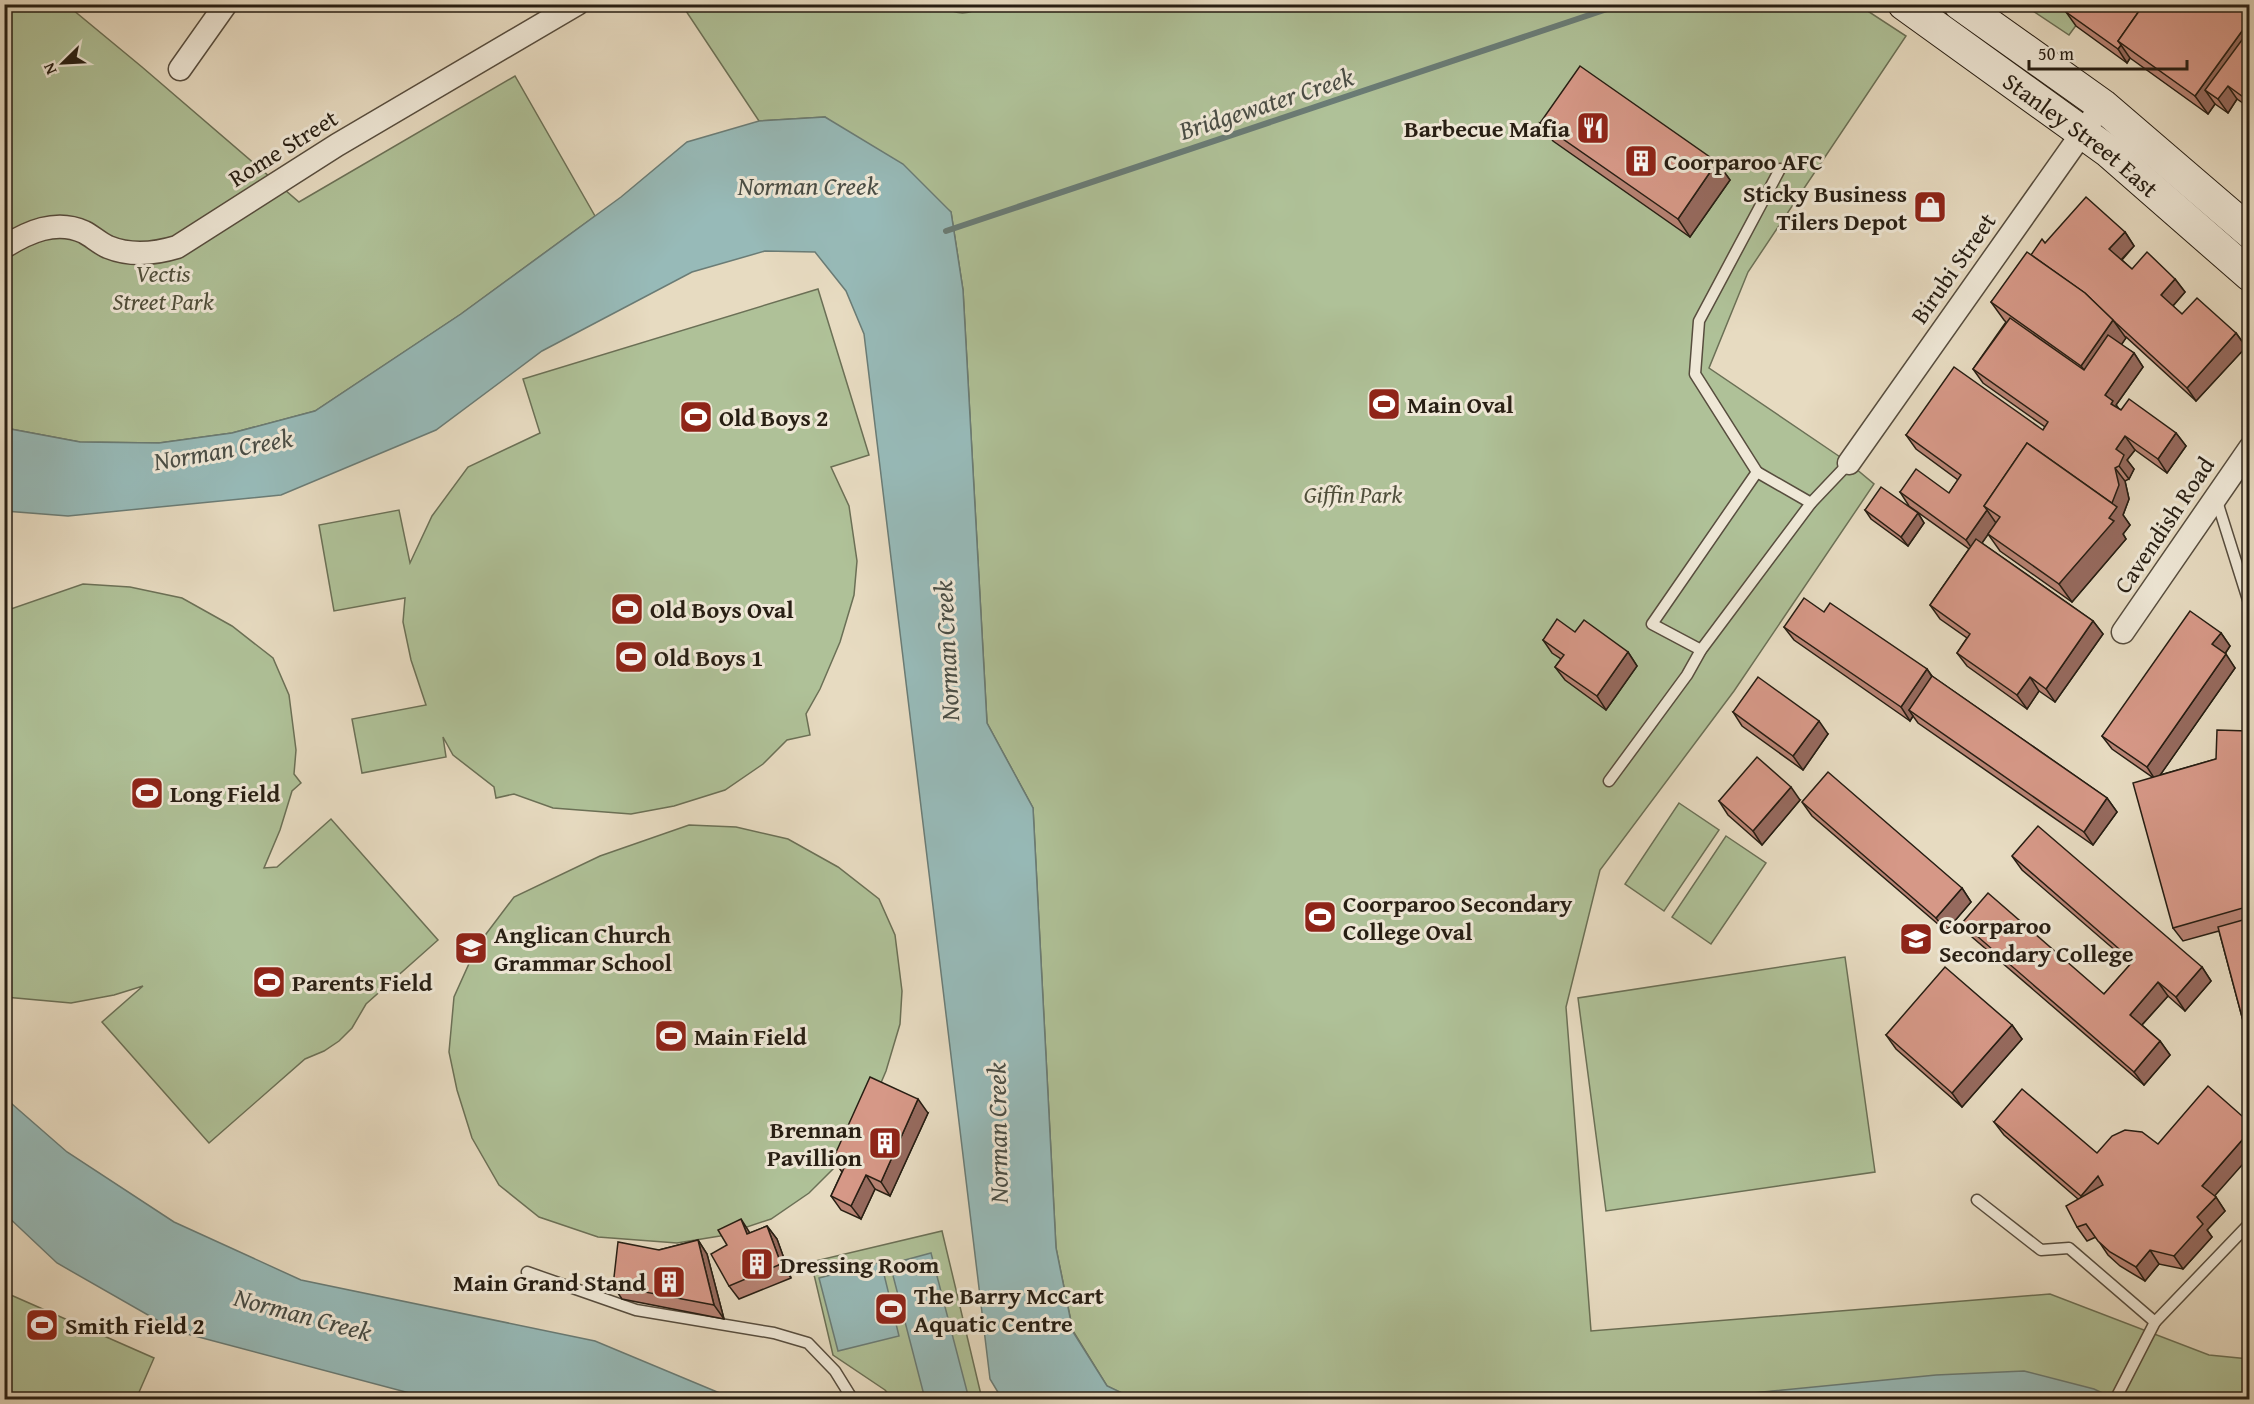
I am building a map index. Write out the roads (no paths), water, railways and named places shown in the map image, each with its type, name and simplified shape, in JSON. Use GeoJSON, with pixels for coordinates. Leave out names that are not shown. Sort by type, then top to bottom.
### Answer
{"type":"FeatureCollection","features":[{"type":"Feature","properties":{"kind":"main road","name":"Stanley Street East"},"geometry":{"type":"LineString","coordinates":[[1904,4],[2108,151],[2250,275]]}},
{"type":"Feature","properties":{"kind":"main road","name":"Stanley Street East"},"geometry":{"type":"LineString","coordinates":[[1960,4],[2102,105],[2250,232]]}},
{"type":"Feature","properties":{"kind":"street"},"geometry":{"type":"LineString","coordinates":[[180,69],[226,4]]}},
{"type":"Feature","properties":{"kind":"street","name":"Rome Street"},"geometry":{"type":"LineString","coordinates":[[4,247],[28,234],[48,227],[81,231],[108,247],[124,252],[150,253],[177,247],[337,145],[577,4]]}},
{"type":"Feature","properties":{"kind":"street","name":"Birubi Street"},"geometry":{"type":"LineString","coordinates":[[1849,463],[2102,105]]}},
{"type":"Feature","properties":{"kind":"street","name":"Cavendish Road"},"geometry":{"type":"LineString","coordinates":[[2123,632],[2216,497],[2246,463]]}},
{"type":"Feature","properties":{"kind":"lane"},"geometry":{"type":"LineString","coordinates":[[1780,169],[1699,321],[1695,374],[1757,472],[1810,503]]}},
{"type":"Feature","properties":{"kind":"lane"},"geometry":{"type":"LineString","coordinates":[[1609,781],[1687,675],[1701,650],[1810,503],[1849,463]]}},
{"type":"Feature","properties":{"kind":"lane"},"geometry":{"type":"LineString","coordinates":[[1701,650],[1652,624],[1757,472]]}},
{"type":"Feature","properties":{"kind":"lane"},"geometry":{"type":"LineString","coordinates":[[2216,497],[2250,606]]}},
{"type":"Feature","properties":{"kind":"lane"},"geometry":{"type":"LineString","coordinates":[[1977,1200],[2041,1250],[2069,1248],[2155,1322]]}},
{"type":"Feature","properties":{"kind":"lane"},"geometry":{"type":"LineString","coordinates":[[2115,1400],[2155,1322],[2250,1223]]}},
{"type":"Feature","properties":{"kind":"lane"},"geometry":{"type":"LineString","coordinates":[[527,1272],[636,1310],[774,1333],[808,1343],[835,1371],[853,1400]]}},
{"type":"Feature","properties":{"kind":"water","name":"Norman Creek"},"geometry":{"type":"Polygon","coordinates":[[[825,117],[903,164],[951,212],[963,290],[987,723],[1033,808],[1056,1248],[1073,1332],[1107,1386],[1135,1399],[1002,1399],[990,1379],[864,334],[846,291],[815,252],[765,251],[692,272],[542,351],[436,430],[281,495],[68,516],[5,511],[5,428],[80,442],[159,443],[232,433],[315,411],[461,314],[621,197],[687,142],[759,121],[825,117]]]}},
{"type":"Feature","properties":{"kind":"water","name":"Norman Creek"},"geometry":{"type":"Polygon","coordinates":[[[4,1097],[67,1152],[174,1222],[301,1280],[595,1341],[734,1399],[432,1399],[176,1331],[57,1263],[5,1214],[4,1097]]]}},
{"type":"Feature","properties":{"kind":"water"},"geometry":{"type":"Polygon","coordinates":[[[931,1253],[969,1399],[925,1399],[890,1264],[931,1253]]]}},
{"type":"Feature","properties":{"kind":"water"},"geometry":{"type":"Polygon","coordinates":[[[881,1262],[899,1336],[838,1351],[819,1278],[881,1262]]]}},
{"type":"Feature","properties":{"kind":"water"},"geometry":{"type":"Polygon","coordinates":[[[2024,1371],[2094,1389],[2115,1399],[1682,1400],[1936,1375],[2024,1371]]]}},
{"type":"Feature","properties":{"kind":"waterway","name":"Bridgewater Creek"},"geometry":{"type":"LineString","coordinates":[[946,231],[1622,4]]}},
{"type":"Feature","properties":{"kind":"place","name":"Barbecue Mafia"},"geometry":{"type":"Point","coordinates":[1593,128]}},
{"type":"Feature","properties":{"kind":"place","name":"Coorparoo AFC"},"geometry":{"type":"Point","coordinates":[1641,161]}},
{"type":"Feature","properties":{"kind":"place","name":"Sticky Business Tilers Depot"},"geometry":{"type":"Point","coordinates":[1930,207]}},
{"type":"Feature","properties":{"kind":"place","name":"Main Oval"},"geometry":{"type":"Point","coordinates":[1384,404]}},
{"type":"Feature","properties":{"kind":"place","name":"Old Boys 2"},"geometry":{"type":"Point","coordinates":[696,417]}},
{"type":"Feature","properties":{"kind":"place","name":"Old Boys Oval"},"geometry":{"type":"Point","coordinates":[627,609]}},
{"type":"Feature","properties":{"kind":"place","name":"Old Boys 1"},"geometry":{"type":"Point","coordinates":[631,657]}},
{"type":"Feature","properties":{"kind":"place","name":"Long Field"},"geometry":{"type":"Point","coordinates":[147,793]}},
{"type":"Feature","properties":{"kind":"place","name":"Coorparoo Secondary College Oval"},"geometry":{"type":"Point","coordinates":[1320,917]}},
{"type":"Feature","properties":{"kind":"place","name":"Coorparoo Secondary College"},"geometry":{"type":"Point","coordinates":[1916,939]}},
{"type":"Feature","properties":{"kind":"place","name":"Anglican Church Grammar School"},"geometry":{"type":"Point","coordinates":[471,948]}},
{"type":"Feature","properties":{"kind":"place","name":"Parents Field"},"geometry":{"type":"Point","coordinates":[269,982]}},
{"type":"Feature","properties":{"kind":"place","name":"Main Field"},"geometry":{"type":"Point","coordinates":[671,1036]}},
{"type":"Feature","properties":{"kind":"place","name":"Brennan Pavillion"},"geometry":{"type":"Point","coordinates":[885,1143]}},
{"type":"Feature","properties":{"kind":"place","name":"Dressing Room"},"geometry":{"type":"Point","coordinates":[757,1264]}},
{"type":"Feature","properties":{"kind":"place","name":"Main Grand Stand"},"geometry":{"type":"Point","coordinates":[669,1282]}},
{"type":"Feature","properties":{"kind":"place","name":"The Barry McCart Aquatic Centre"},"geometry":{"type":"Point","coordinates":[891,1309]}},
{"type":"Feature","properties":{"kind":"place","name":"Smith Field 2"},"geometry":{"type":"Point","coordinates":[42,1325]}},
{"type":"Feature","properties":{"kind":"park label","name":"Vectis Street Park"},"geometry":{"type":"Point","coordinates":[163,287]}},
{"type":"Feature","properties":{"kind":"park label","name":"Giffin Park"},"geometry":{"type":"Point","coordinates":[1353,494]}}]}
